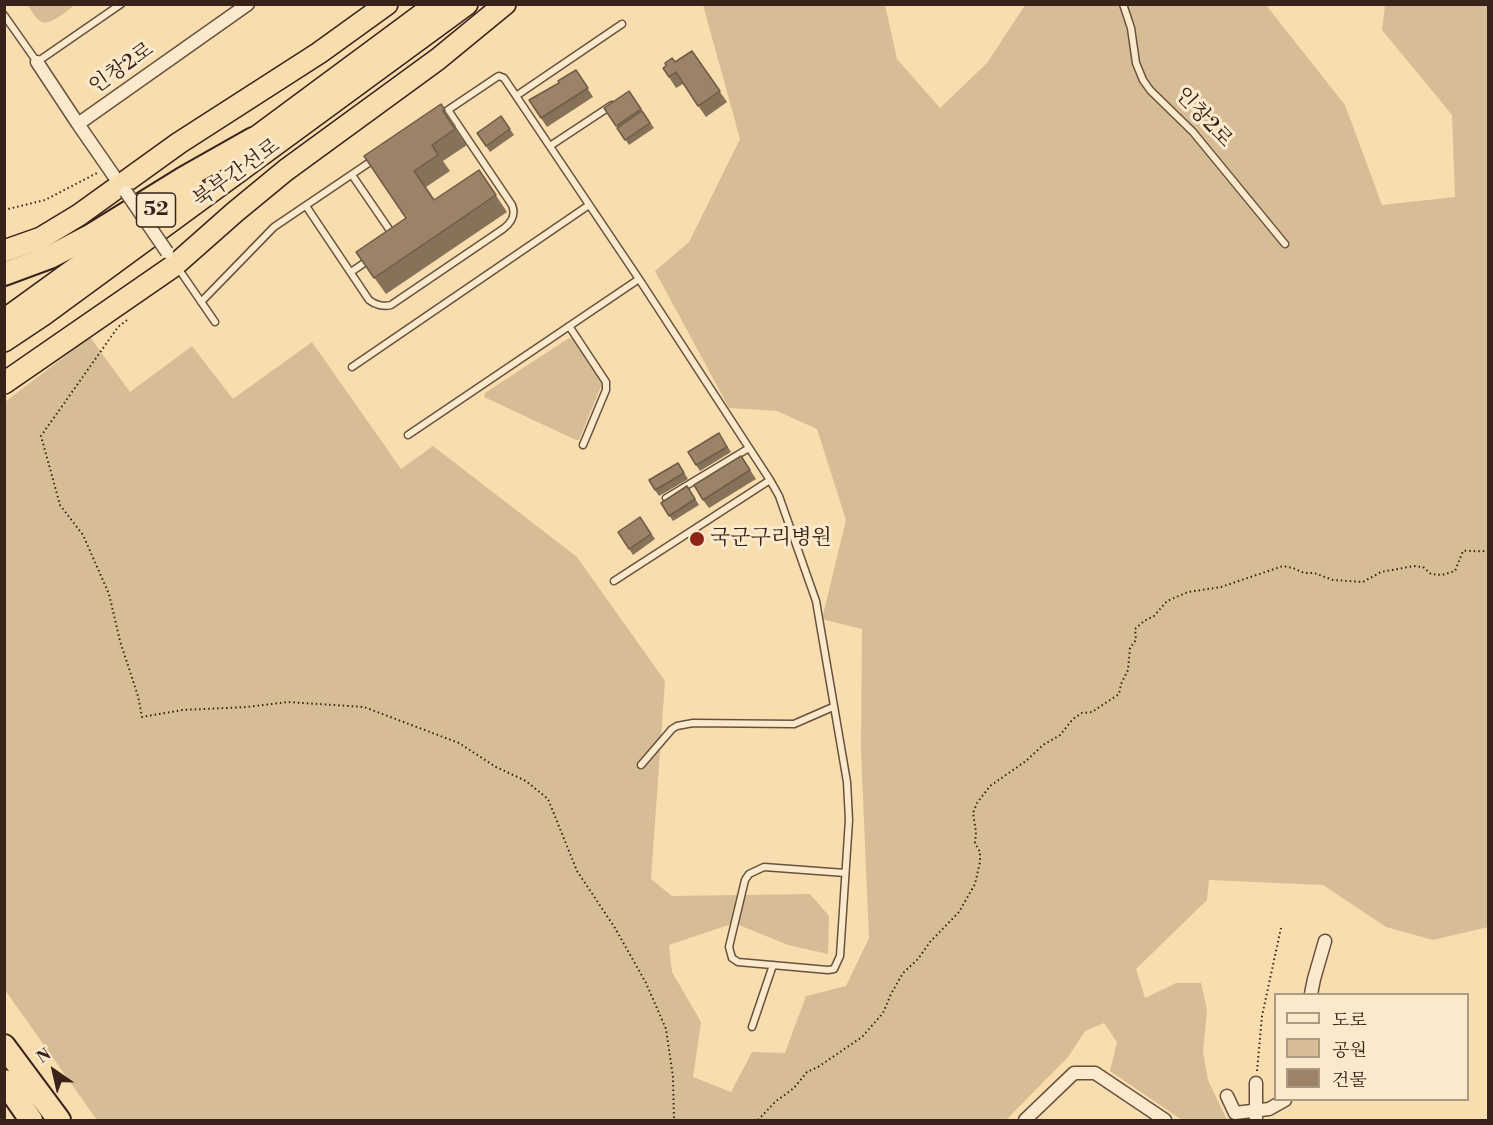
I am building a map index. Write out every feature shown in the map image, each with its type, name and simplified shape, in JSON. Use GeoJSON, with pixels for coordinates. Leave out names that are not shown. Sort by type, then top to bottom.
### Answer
{"type":"FeatureCollection","features":[{"type":"Feature","properties":{"kind":"highway"},"geometry":{"type":"LineString","coordinates":[[4,251],[32,241],[80,215],[118,181],[319,53],[387,4]]}},
{"type":"Feature","properties":{"kind":"highway","name":"북부간선로"},"geometry":{"type":"LineString","coordinates":[[4,320],[436,4]]}},
{"type":"Feature","properties":{"kind":"highway","name":"북부간선로"},"geometry":{"type":"LineString","coordinates":[[4,341],[276,146],[467,4]]}},
{"type":"Feature","properties":{"kind":"highway"},"geometry":{"type":"LineString","coordinates":[[4,383],[438,59],[505,4]]}},
{"type":"Feature","properties":{"kind":"highway"},"geometry":{"type":"LineString","coordinates":[[4,274],[50,257],[90,236],[253,139]]}},
{"type":"Feature","properties":{"kind":"highway"},"geometry":{"type":"LineString","coordinates":[[4,1046],[59,1120]]}},
{"type":"Feature","properties":{"kind":"highway"},"geometry":{"type":"LineString","coordinates":[[5,1082],[31,1120]]}},
{"type":"Feature","properties":{"kind":"street","name":"인창2로"},"geometry":{"type":"LineString","coordinates":[[78,124],[248,4]]}},
{"type":"Feature","properties":{"kind":"street"},"geometry":{"type":"LineString","coordinates":[[37,62],[171,259]]}},
{"type":"Feature","properties":{"kind":"street"},"geometry":{"type":"LineString","coordinates":[[1311,993],[1325,941]]}},
{"type":"Feature","properties":{"kind":"street"},"geometry":{"type":"LineString","coordinates":[[1025,1120],[1074,1073],[1095,1073],[1165,1120]]}},
{"type":"Feature","properties":{"kind":"street"},"geometry":{"type":"LineString","coordinates":[[1256,1083],[1256,1116]]}},
{"type":"Feature","properties":{"kind":"street"},"geometry":{"type":"LineString","coordinates":[[1227,1096],[1235,1113],[1256,1116],[1283,1101]]}},
{"type":"Feature","properties":{"kind":"lane"},"geometry":{"type":"LineString","coordinates":[[4,15],[37,62],[120,4]]}},
{"type":"Feature","properties":{"kind":"lane","name":"인창2로"},"geometry":{"type":"LineString","coordinates":[[1123,4],[1131,28],[1136,63],[1143,80],[1158,100],[1193,132],[1285,244]]}},
{"type":"Feature","properties":{"kind":"lane"},"geometry":{"type":"LineString","coordinates":[[516,96],[622,24]]}},
{"type":"Feature","properties":{"kind":"lane"},"geometry":{"type":"LineString","coordinates":[[429,123],[500,76],[504,78],[639,279],[779,496],[816,601],[848,793],[849,820],[840,956],[834,969],[828,970],[738,962],[732,958],[729,947],[742,891],[749,874],[764,867],[845,873]]}},
{"type":"Feature","properties":{"kind":"lane"},"geometry":{"type":"LineString","coordinates":[[550,146],[618,101]]}},
{"type":"Feature","properties":{"kind":"lane"},"geometry":{"type":"LineString","coordinates":[[306,206],[371,302],[389,306],[504,228],[513,218],[512,205],[448,110]]}},
{"type":"Feature","properties":{"kind":"lane"},"geometry":{"type":"LineString","coordinates":[[201,302],[269,231],[381,155]]}},
{"type":"Feature","properties":{"kind":"lane"},"geometry":{"type":"LineString","coordinates":[[352,174],[394,236],[393,243]]}},
{"type":"Feature","properties":{"kind":"lane"},"geometry":{"type":"LineString","coordinates":[[352,367],[589,205]]}},
{"type":"Feature","properties":{"kind":"lane"},"geometry":{"type":"LineString","coordinates":[[351,272],[376,255]]}},
{"type":"Feature","properties":{"kind":"lane"},"geometry":{"type":"LineString","coordinates":[[171,259],[215,322]]}},
{"type":"Feature","properties":{"kind":"lane"},"geometry":{"type":"LineString","coordinates":[[408,435],[639,279]]}},
{"type":"Feature","properties":{"kind":"lane"},"geometry":{"type":"LineString","coordinates":[[569,326],[606,382],[606,390],[584,445]]}},
{"type":"Feature","properties":{"kind":"lane"},"geometry":{"type":"LineString","coordinates":[[666,498],[749,448]]}},
{"type":"Feature","properties":{"kind":"lane"},"geometry":{"type":"LineString","coordinates":[[614,581],[770,480]]}},
{"type":"Feature","properties":{"kind":"lane"},"geometry":{"type":"LineString","coordinates":[[641,765],[677,726],[693,723],[794,724],[833,708]]}},
{"type":"Feature","properties":{"kind":"lane"},"geometry":{"type":"LineString","coordinates":[[752,1027],[774,965]]}},
{"type":"Feature","properties":{"kind":"path"},"geometry":{"type":"LineString","coordinates":[[4,210],[118,181]]}},
{"type":"Feature","properties":{"kind":"path"},"geometry":{"type":"LineString","coordinates":[[135,315],[118,327],[41,436],[60,505],[83,535],[109,594],[142,717],[182,710],[247,707],[288,702],[364,707],[459,743],[496,767],[525,781],[548,799],[577,871],[615,928],[646,983],[666,1029],[673,1077],[675,1120]]}},
{"type":"Feature","properties":{"kind":"path"},"geometry":{"type":"LineString","coordinates":[[758,1120],[775,1102],[794,1088],[807,1072],[846,1050],[877,1022],[903,973],[953,920],[975,884],[980,862],[980,852],[975,843],[973,813],[977,803],[998,780],[1026,761],[1042,745],[1060,735],[1073,719],[1082,713],[1092,712],[1119,694],[1128,670],[1130,648],[1136,640],[1135,630],[1144,621],[1154,616],[1167,601],[1188,592],[1221,587],[1283,566],[1333,580],[1363,582],[1381,572],[1414,566],[1423,567],[1431,574],[1442,575],[1455,571],[1463,551],[1473,549],[1484,552],[1488,550]]}},
{"type":"Feature","properties":{"kind":"path"},"geometry":{"type":"LineString","coordinates":[[1256,1083],[1262,1016],[1281,928]]}},
{"type":"Feature","properties":{"kind":"green space"},"geometry":{"type":"Polygon","coordinates":[[[27,5],[75,5],[53,20],[44,23],[36,18],[27,5]]]}},
{"type":"Feature","properties":{"kind":"green space"},"geometry":{"type":"Polygon","coordinates":[[[703,5],[885,5],[897,59],[940,108],[987,63],[1025,5],[1266,5],[1345,105],[1382,205],[1455,197],[1452,115],[1382,30],[1385,5],[1488,5],[1488,927],[1433,940],[1386,927],[1323,885],[1209,880],[1207,900],[1136,969],[1145,998],[1176,983],[1201,983],[1207,1010],[1203,1052],[1208,1080],[1227,1120],[1182,1120],[1110,1071],[1117,1042],[1104,1023],[1085,1031],[1068,1057],[1006,1120],[97,1120],[5,990],[5,402],[90,337],[130,392],[192,346],[233,399],[312,342],[401,469],[433,446],[577,557],[665,681],[651,879],[672,896],[810,894],[829,916],[828,954],[788,945],[734,923],[669,945],[672,972],[701,1022],[693,1077],[731,1092],[752,1052],[785,1053],[806,996],[846,986],[869,938],[861,751],[862,629],[822,619],[846,520],[817,429],[777,411],[729,408],[655,271],[689,242],[740,139],[703,5]]]}},
{"type":"Feature","properties":{"kind":"green space"},"geometry":{"type":"Polygon","coordinates":[[[569,338],[575,340],[600,376],[602,384],[579,440],[484,397],[485,393],[569,338]]]}},
{"type":"Feature","properties":{"kind":"building"},"geometry":{"type":"Polygon","coordinates":[[[692,51],[720,91],[698,106],[676,72],[669,77],[663,68],[666,66],[665,63],[672,58],[675,62],[692,51]]]}},
{"type":"Feature","properties":{"kind":"building"},"geometry":{"type":"Polygon","coordinates":[[[576,70],[588,88],[541,118],[529,100],[559,83],[558,81],[576,70]]]}},
{"type":"Feature","properties":{"kind":"building"},"geometry":{"type":"Polygon","coordinates":[[[629,91],[641,109],[616,126],[604,108],[629,91]]]}},
{"type":"Feature","properties":{"kind":"building"},"geometry":{"type":"Polygon","coordinates":[[[441,104],[455,129],[432,145],[438,155],[414,171],[434,200],[479,170],[496,195],[374,278],[356,252],[406,218],[364,156],[441,104]]]}},
{"type":"Feature","properties":{"kind":"building"},"geometry":{"type":"Polygon","coordinates":[[[642,111],[650,123],[625,140],[617,128],[642,111]]]}},
{"type":"Feature","properties":{"kind":"building"},"geometry":{"type":"Polygon","coordinates":[[[501,116],[510,129],[486,146],[477,133],[501,116]]]}},
{"type":"Feature","properties":{"kind":"building"},"geometry":{"type":"Polygon","coordinates":[[[719,433],[727,447],[696,465],[688,452],[719,433]]]}},
{"type":"Feature","properties":{"kind":"building"},"geometry":{"type":"Polygon","coordinates":[[[741,456],[750,470],[703,500],[694,485],[741,456]]]}},
{"type":"Feature","properties":{"kind":"building"},"geometry":{"type":"Polygon","coordinates":[[[678,463],[684,473],[655,490],[649,480],[678,463]]]}},
{"type":"Feature","properties":{"kind":"building"},"geometry":{"type":"Polygon","coordinates":[[[687,486],[695,499],[669,516],[661,503],[687,486]]]}},
{"type":"Feature","properties":{"kind":"building"},"geometry":{"type":"Polygon","coordinates":[[[640,517],[651,534],[629,549],[618,532],[640,517]]]}},
{"type":"Feature","properties":{"kind":"place","name":"국군구리병원"},"geometry":{"type":"Point","coordinates":[697,539]}}]}
